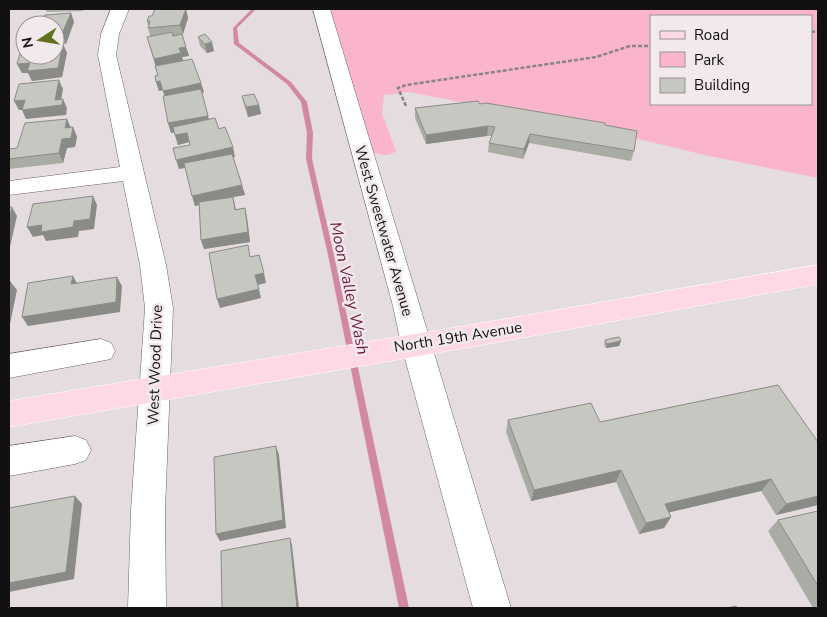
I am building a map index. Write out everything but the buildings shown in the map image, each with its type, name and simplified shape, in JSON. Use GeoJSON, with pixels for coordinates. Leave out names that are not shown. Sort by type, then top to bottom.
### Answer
{"type":"FeatureCollection","features":[{"type":"Feature","properties":{"kind":"main road","name":"North 19th Avenue"},"geometry":{"type":"LineString","coordinates":[[9,414],[482,334],[818,274]]}},
{"type":"Feature","properties":{"kind":"street","name":"West Wood Drive"},"geometry":{"type":"LineString","coordinates":[[120,9],[110,34],[107,55],[153,265],[159,308],[148,510],[147,608]]}},
{"type":"Feature","properties":{"kind":"street","name":"West Sweetwater Avenue"},"geometry":{"type":"LineString","coordinates":[[312,9],[390,309],[415,344]]}},
{"type":"Feature","properties":{"kind":"street","name":"West Sweetwater Avenue"},"geometry":{"type":"LineString","coordinates":[[322,9],[407,306],[415,344]]}},
{"type":"Feature","properties":{"kind":"street"},"geometry":{"type":"LineString","coordinates":[[9,188],[132,173]]}},
{"type":"Feature","properties":{"kind":"street"},"geometry":{"type":"LineString","coordinates":[[415,344],[492,608]]}},
{"type":"Feature","properties":{"kind":"street"},"geometry":{"type":"LineString","coordinates":[[9,366],[101,351]]}},
{"type":"Feature","properties":{"kind":"street"},"geometry":{"type":"LineString","coordinates":[[9,461],[75,450]]}},
{"type":"Feature","properties":{"kind":"path"},"geometry":{"type":"LineString","coordinates":[[406,106],[398,88],[406,85],[596,57],[610,50],[626,47],[650,46]]}},
{"type":"Feature","properties":{"kind":"green space"},"geometry":{"type":"Polygon","coordinates":[[[327,9],[818,9],[818,178],[709,156],[593,128],[409,92],[384,95],[382,114],[396,151],[386,155],[368,151],[327,9]]]}},
{"type":"Feature","properties":{"kind":"waterway","name":"Moon Valley Wash"},"geometry":{"type":"LineString","coordinates":[[254,9],[235,28],[237,44],[289,83],[304,102],[310,133],[309,159],[331,255],[404,608]]}}]}
